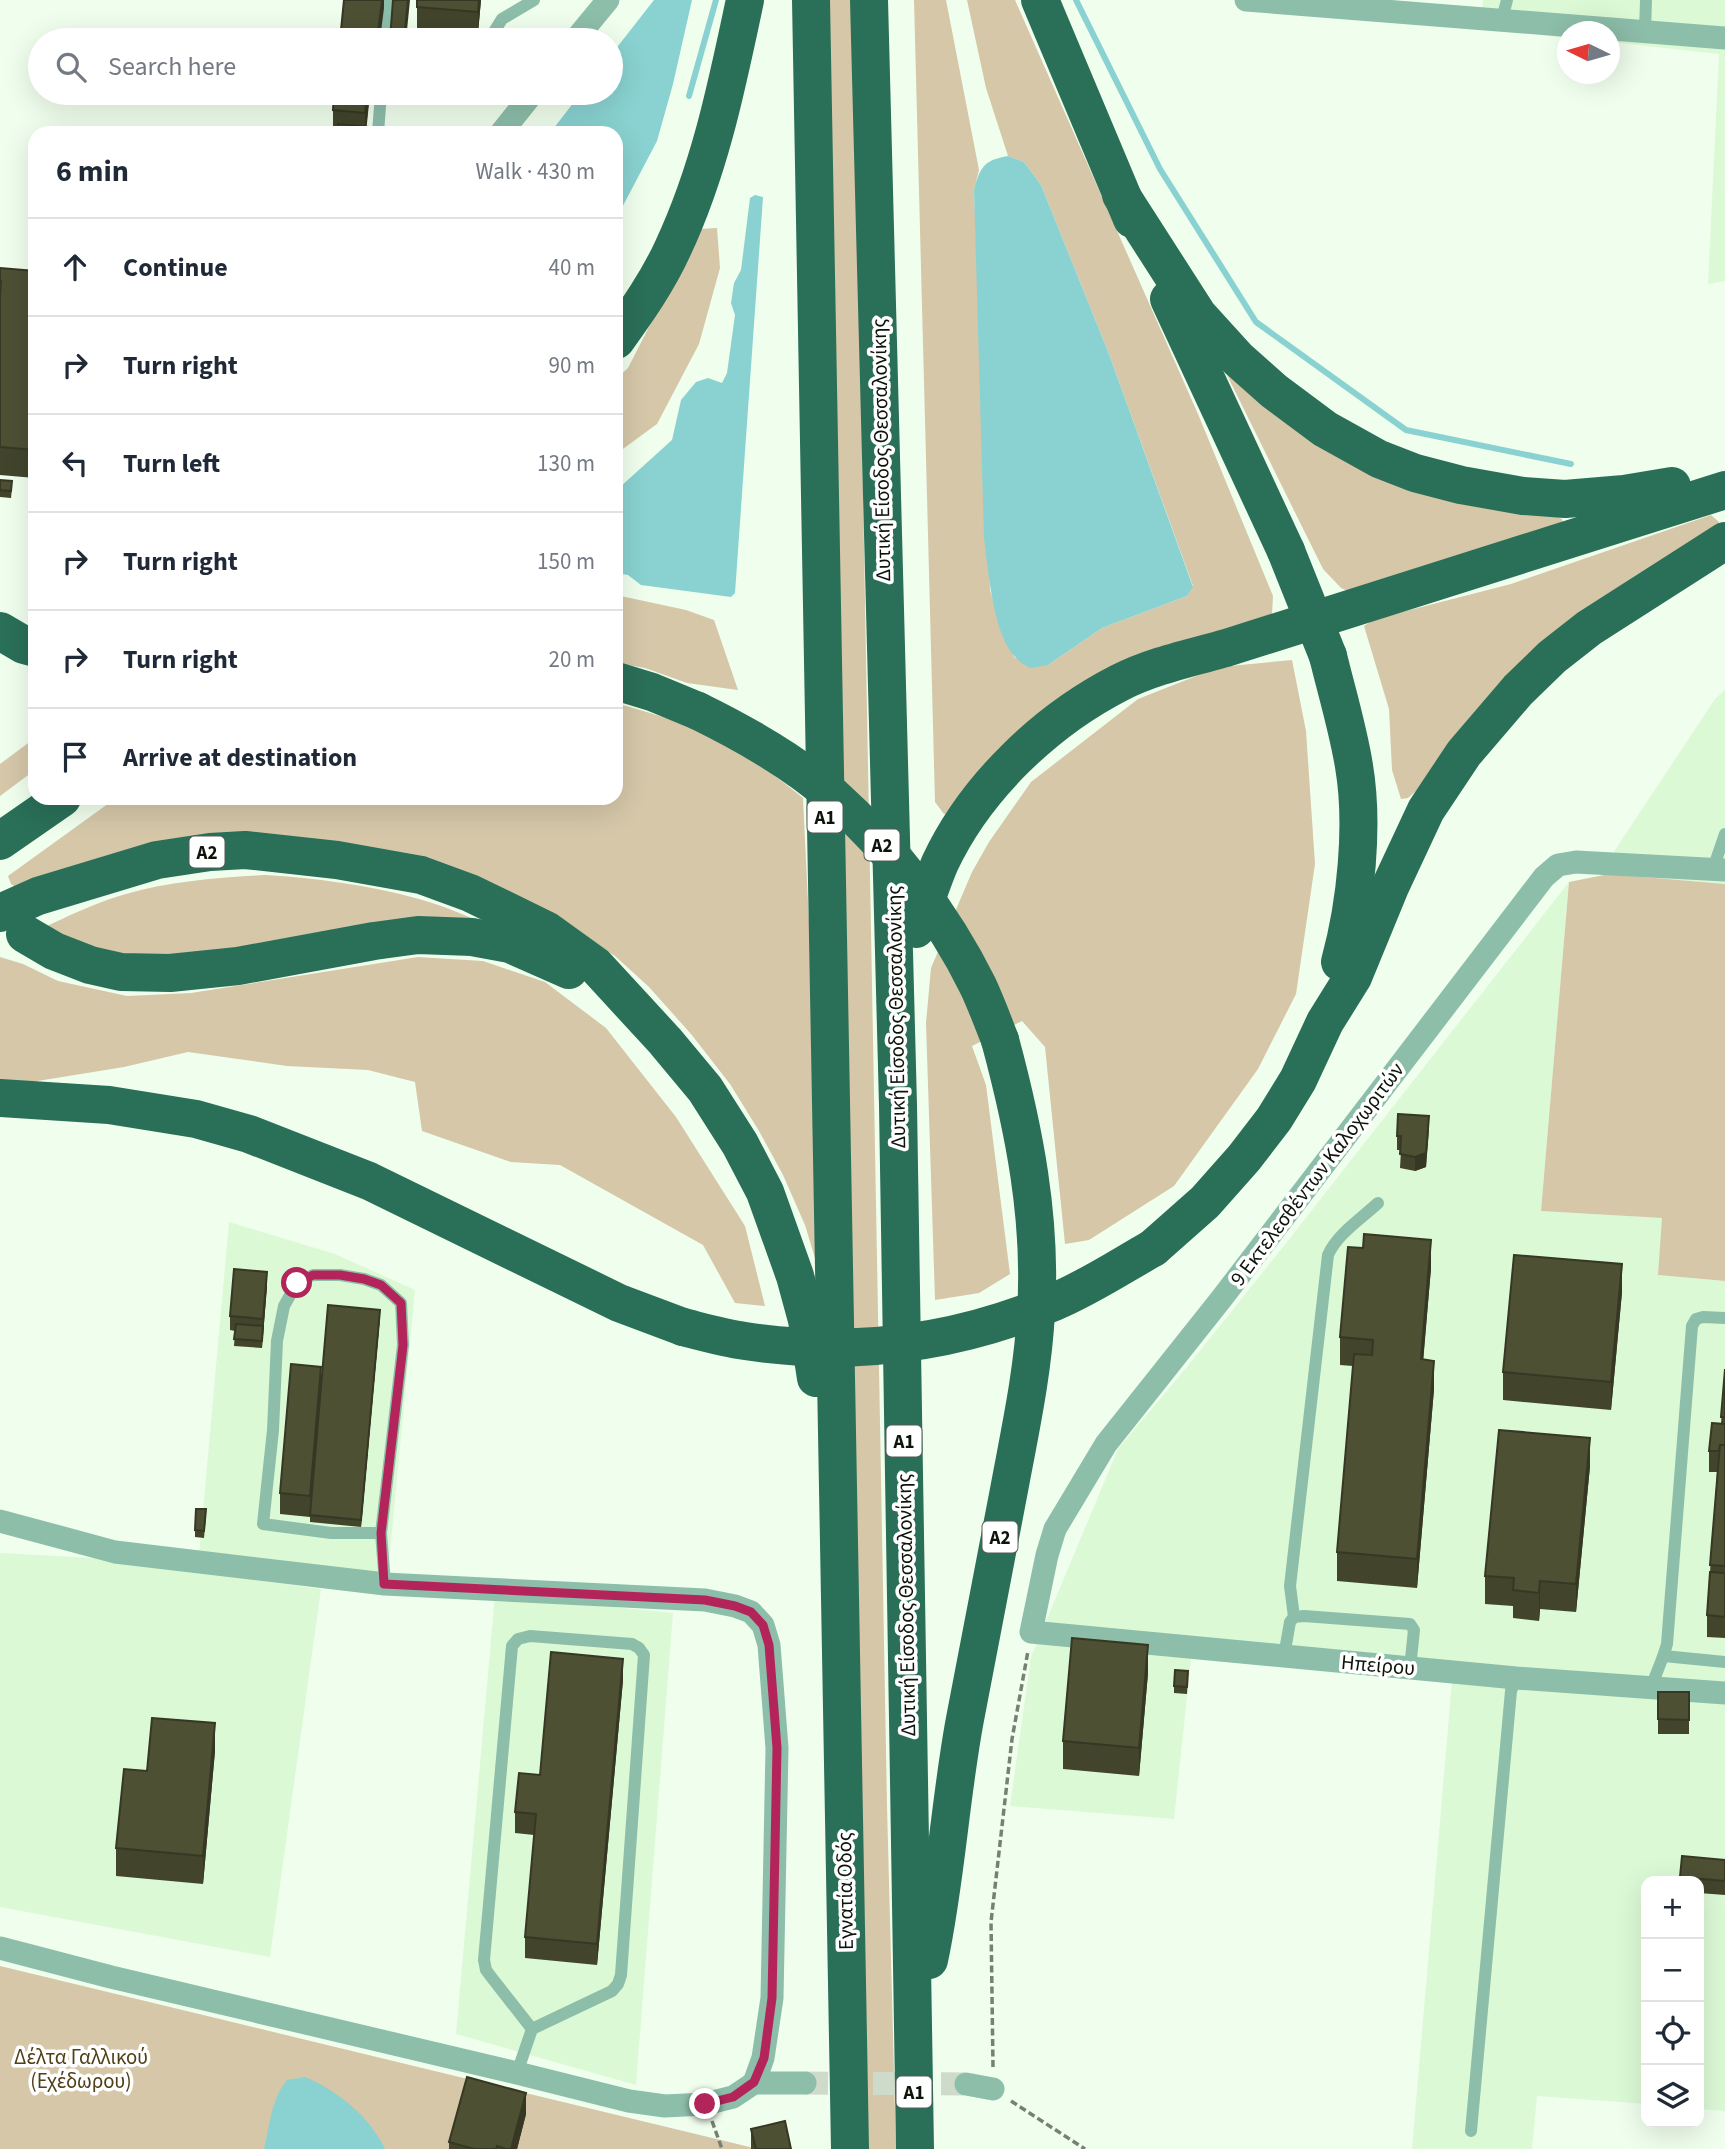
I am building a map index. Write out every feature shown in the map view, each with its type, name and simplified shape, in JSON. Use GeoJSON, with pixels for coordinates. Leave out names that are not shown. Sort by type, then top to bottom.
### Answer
{"type":"FeatureCollection","features":[{"type":"Feature","properties":{"kind":"highway"},"geometry":{"type":"LineString","coordinates":[[623,330],[673,250],[701,181],[718,122],[746,0]]}},
{"type":"Feature","properties":{"kind":"highway","name":"Α1"},"geometry":{"type":"LineString","coordinates":[[811,0],[841,1634]]}},
{"type":"Feature","properties":{"kind":"highway","name":"Δυτική Είσοδος Θεσσαλονίκης"},"geometry":{"type":"LineString","coordinates":[[869,0],[898,1105],[913,2034]]}},
{"type":"Feature","properties":{"kind":"highway"},"geometry":{"type":"LineString","coordinates":[[1040,0],[1121,195],[1286,551],[1328,656],[1355,768],[1358,836],[1350,924],[1325,1022]]}},
{"type":"Feature","properties":{"kind":"highway"},"geometry":{"type":"LineString","coordinates":[[1121,195],[1198,315],[1238,359],[1274,391],[1325,429],[1379,459],[1415,473],[1461,485],[1523,496],[1565,499],[1624,494],[1672,486],[1725,472]]}},
{"type":"Feature","properties":{"kind":"highway"},"geometry":{"type":"LineString","coordinates":[[898,1105],[911,944],[941,862],[962,825],[1017,757],[1080,705],[1120,682],[1158,666],[1226,648],[1725,490]]}},
{"type":"Feature","properties":{"kind":"highway"},"geometry":{"type":"LineString","coordinates":[[0,1098],[109,1105],[195,1119],[249,1134],[369,1181],[618,1303],[683,1327],[743,1341],[852,1349],[909,1343],[975,1330],[1055,1301],[1153,1248],[1205,1202],[1274,1119],[1298,1080],[1325,1022],[1353,977],[1390,887],[1426,810],[1472,743],[1518,690],[1552,657],[1588,628],[1725,541]]}},
{"type":"Feature","properties":{"kind":"highway"},"geometry":{"type":"LineString","coordinates":[[0,631],[28,646]]}},
{"type":"Feature","properties":{"kind":"highway","name":"Α2"},"geometry":{"type":"LineString","coordinates":[[623,683],[652,692],[737,730],[832,795],[878,841],[922,895],[953,940],[978,986],[1000,1040],[1025,1145],[1037,1245],[1037,1310],[1030,1376],[961,1742],[934,1936],[913,2034]]}},
{"type":"Feature","properties":{"kind":"highway"},"geometry":{"type":"LineString","coordinates":[[0,822],[28,799]]}},
{"type":"Feature","properties":{"kind":"highway"},"geometry":{"type":"LineString","coordinates":[[0,841],[52,805]]}},
{"type":"Feature","properties":{"kind":"highway","name":"Α2"},"geometry":{"type":"LineString","coordinates":[[13,924],[38,896],[157,860],[245,850],[337,860],[421,875],[470,893],[546,930],[596,965],[705,1089],[740,1144],[765,1192],[795,1276],[807,1320],[816,1371],[825,1530],[841,1634]]}},
{"type":"Feature","properties":{"kind":"highway"},"geometry":{"type":"LineString","coordinates":[[13,924],[54,951],[90,965],[121,972],[170,973],[238,966],[418,935],[472,937],[510,944],[546,958],[630,1003]]}},
{"type":"Feature","properties":{"kind":"highway","name":"Εγνατία Οδός"},"geometry":{"type":"LineString","coordinates":[[841,1634],[850,2149]]}},
{"type":"Feature","properties":{"kind":"highway","name":"Α1"},"geometry":{"type":"LineString","coordinates":[[913,2034],[915,2149]]}},
{"type":"Feature","properties":{"kind":"street"},"geometry":{"type":"LineString","coordinates":[[585,28],[608,0]]}},
{"type":"Feature","properties":{"kind":"street"},"geometry":{"type":"LineString","coordinates":[[1246,0],[1505,10],[1645,31],[1725,38]]}},
{"type":"Feature","properties":{"kind":"street"},"geometry":{"type":"LineString","coordinates":[[506,126],[523,105]]}},
{"type":"Feature","properties":{"kind":"street","name":"9 Εκτελεσθέντων Καλοχωριτών"},"geometry":{"type":"LineString","coordinates":[[1031,1632],[1055,1529],[1106,1444],[1230,1287],[1544,877],[1558,865],[1576,862],[1719,870]]}},
{"type":"Feature","properties":{"kind":"street"},"geometry":{"type":"LineString","coordinates":[[0,1521],[115,1552],[384,1584],[705,1600],[735,1606],[751,1612],[763,1625],[769,1645],[777,1762],[772,1998],[764,2058],[754,2082],[733,2097],[705,2104],[665,2106],[629,2101],[0,1948]]}},
{"type":"Feature","properties":{"kind":"street","name":"Ηπείρου"},"geometry":{"type":"LineString","coordinates":[[1031,1632],[1516,1678],[1725,1693]]}},
{"type":"Feature","properties":{"kind":"street"},"geometry":{"type":"LineString","coordinates":[[754,2082],[805,2083]]}},
{"type":"Feature","properties":{"kind":"street"},"geometry":{"type":"LineString","coordinates":[[965,2084],[993,2089]]}},
{"type":"Feature","properties":{"kind":"lane"},"geometry":{"type":"LineString","coordinates":[[387,28],[389,0]]}},
{"type":"Feature","properties":{"kind":"lane"},"geometry":{"type":"LineString","coordinates":[[496,28],[502,19],[534,0]]}},
{"type":"Feature","properties":{"kind":"lane"},"geometry":{"type":"LineString","coordinates":[[1645,31],[1646,0]]}},
{"type":"Feature","properties":{"kind":"lane"},"geometry":{"type":"LineString","coordinates":[[379,126],[380,105]]}},
{"type":"Feature","properties":{"kind":"lane"},"geometry":{"type":"LineString","coordinates":[[1719,870],[1725,835]]}},
{"type":"Feature","properties":{"kind":"lane"},"geometry":{"type":"LineString","coordinates":[[1294,1617],[1290,1586],[1328,1255],[1332,1247],[1378,1203]]}},
{"type":"Feature","properties":{"kind":"lane"},"geometry":{"type":"LineString","coordinates":[[381,1533],[331,1533],[263,1524],[273,1430],[277,1341],[284,1306],[297,1283],[313,1275],[340,1275],[364,1279],[381,1285],[401,1303],[403,1345],[381,1533],[384,1584]]}},
{"type":"Feature","properties":{"kind":"lane"},"geometry":{"type":"LineString","coordinates":[[1651,1688],[1667,1644],[1692,1326],[1696,1319],[1703,1317],[1725,1318]]}},
{"type":"Feature","properties":{"kind":"lane"},"geometry":{"type":"LineString","coordinates":[[1284,1656],[1290,1622],[1294,1617],[1410,1624],[1414,1630],[1410,1668]]}},
{"type":"Feature","properties":{"kind":"lane"},"geometry":{"type":"LineString","coordinates":[[517,2073],[532,2029],[612,1991],[621,1975],[644,1656],[632,1644],[530,1636],[518,1639],[512,1646],[484,1960],[486,1970],[532,2029]]}},
{"type":"Feature","properties":{"kind":"lane"},"geometry":{"type":"LineString","coordinates":[[1664,1657],[1725,1662]]}},
{"type":"Feature","properties":{"kind":"lane"},"geometry":{"type":"LineString","coordinates":[[1471,2131],[1511,1691],[1516,1678]]}},
{"type":"Feature","properties":{"kind":"path"},"geometry":{"type":"LineString","coordinates":[[1031,1632],[1012,1739],[991,1922],[993,2089],[1085,2149]]}},
{"type":"Feature","properties":{"kind":"path"},"geometry":{"type":"LineString","coordinates":[[705,2104],[722,2149]]}},
{"type":"Feature","properties":{"kind":"shaded area"},"geometry":{"type":"Polygon","coordinates":[[[1483,0],[1725,0],[1725,281],[1708,284],[1719,54],[1620,43],[1620,21],[1557,21],[1557,37],[1481,28],[1483,0]]]}},
{"type":"Feature","properties":{"kind":"shaded area"},"geometry":{"type":"Polygon","coordinates":[[[1725,690],[1725,884],[1609,874],[1615,850],[1715,699],[1725,690]]]}},
{"type":"Feature","properties":{"kind":"shaded area"},"geometry":{"type":"Polygon","coordinates":[[[1569,882],[1541,1211],[1663,1218],[1658,1275],[1725,1281],[1725,2111],[1704,2109],[1704,1876],[1641,1876],[1641,2104],[1537,2096],[1532,2149],[1412,2149],[1452,1681],[1191,1659],[1174,1819],[1010,1806],[1031,1657],[1118,1449],[1283,1247],[1569,882]]]}},
{"type":"Feature","properties":{"kind":"shaded area"},"geometry":{"type":"Polygon","coordinates":[[[229,1222],[335,1254],[415,1290],[388,1573],[199,1555],[229,1222]]]}},
{"type":"Feature","properties":{"kind":"shaded area"},"geometry":{"type":"Polygon","coordinates":[[[0,1553],[94,1558],[321,1589],[270,1957],[0,1907],[0,1553]]]}},
{"type":"Feature","properties":{"kind":"shaded area"},"geometry":{"type":"Polygon","coordinates":[[[495,1595],[673,1613],[636,2085],[456,2034],[495,1595]]]}},
{"type":"Feature","properties":{"kind":"green space"},"geometry":{"type":"Polygon","coordinates":[[[826,0],[854,0],[887,1806],[896,2149],[864,2149],[826,0]]]}},
{"type":"Feature","properties":{"kind":"green space"},"geometry":{"type":"Polygon","coordinates":[[[914,0],[946,0],[979,170],[974,190],[990,590],[1004,639],[1015,658],[1048,665],[1102,628],[1187,596],[1193,586],[1109,354],[1041,185],[1024,162],[1008,156],[986,88],[967,0],[1015,0],[1198,414],[1273,596],[1272,614],[1120,669],[955,815],[944,814],[935,802],[914,0]]]}},
{"type":"Feature","properties":{"kind":"green space"},"geometry":{"type":"Polygon","coordinates":[[[717,228],[720,268],[699,344],[657,424],[623,449],[623,373],[628,368],[699,229],[717,228]]]}},
{"type":"Feature","properties":{"kind":"green space"},"geometry":{"type":"Polygon","coordinates":[[[1227,375],[1309,433],[1556,516],[1562,519],[1564,526],[1355,594],[1341,588],[1323,569],[1227,375]]]}},
{"type":"Feature","properties":{"kind":"green space"},"geometry":{"type":"Polygon","coordinates":[[[1711,515],[1719,522],[1715,532],[1408,798],[1401,799],[1392,770],[1389,709],[1364,626],[1375,619],[1511,584],[1711,515]]]}},
{"type":"Feature","properties":{"kind":"green space"},"geometry":{"type":"Polygon","coordinates":[[[623,596],[686,610],[714,620],[738,690],[687,683],[645,668],[623,664],[623,596]]]}},
{"type":"Feature","properties":{"kind":"green space"},"geometry":{"type":"Polygon","coordinates":[[[1292,660],[1306,731],[1315,864],[1296,994],[1258,1069],[1174,1186],[1089,1240],[1065,1244],[1045,1047],[1022,1021],[972,1046],[986,1085],[1010,1274],[979,1293],[935,1300],[926,1023],[931,968],[972,872],[989,842],[1031,782],[1138,699],[1219,667],[1292,660]]]}},
{"type":"Feature","properties":{"kind":"green space"},"geometry":{"type":"Polygon","coordinates":[[[623,705],[679,723],[718,740],[762,767],[803,798],[827,1298],[805,1225],[783,1175],[730,1084],[691,1034],[649,987],[615,956],[568,925],[347,845],[18,889],[11,884],[8,876],[106,805],[623,805],[623,705]]]}},
{"type":"Feature","properties":{"kind":"green space"},"geometry":{"type":"Polygon","coordinates":[[[28,743],[28,775],[0,796],[0,764],[28,743]]]}},
{"type":"Feature","properties":{"kind":"green space"},"geometry":{"type":"Polygon","coordinates":[[[1609,874],[1725,884],[1725,1281],[1658,1275],[1662,1218],[1541,1211],[1569,882],[1609,874]]]}},
{"type":"Feature","properties":{"kind":"green space"},"geometry":{"type":"Polygon","coordinates":[[[265,875],[342,883],[400,894],[441,906],[504,931],[136,964],[41,929],[93,905],[143,890],[195,881],[265,875]]]}},
{"type":"Feature","properties":{"kind":"green space"},"geometry":{"type":"Polygon","coordinates":[[[0,957],[23,964],[58,981],[127,996],[191,993],[418,957],[483,961],[545,982],[606,1028],[676,1117],[745,1226],[765,1306],[735,1303],[703,1245],[560,1165],[511,1162],[422,1131],[415,1082],[368,1070],[287,1066],[188,1052],[124,1067],[19,1084],[0,1084],[0,957]]]}},
{"type":"Feature","properties":{"kind":"green space","name":"Δέλτα Γαλλικού (Εχέδωρου)"},"geometry":{"type":"Polygon","coordinates":[[[0,1966],[758,2149],[0,2149],[0,1966]]]}},
{"type":"Feature","properties":{"kind":"water"},"geometry":{"type":"Polygon","coordinates":[[[654,0],[692,0],[657,141],[623,206],[623,126],[555,126],[572,105],[623,105],[623,40],[654,0]]]}},
{"type":"Feature","properties":{"kind":"water"},"geometry":{"type":"Polygon","coordinates":[[[1008,156],[1024,162],[1041,185],[1109,354],[1193,587],[1187,596],[1102,628],[1048,665],[1030,668],[1016,658],[1002,634],[993,601],[984,537],[974,190],[978,176],[988,162],[1008,156]]]}},
{"type":"Feature","properties":{"kind":"water"},"geometry":{"type":"Polygon","coordinates":[[[755,195],[763,197],[735,593],[731,597],[641,585],[623,574],[623,484],[672,440],[681,400],[696,382],[708,378],[722,383],[727,373],[735,315],[731,303],[734,283],[741,270],[750,198],[755,195]]]}},
{"type":"Feature","properties":{"kind":"water"},"geometry":{"type":"Polygon","coordinates":[[[305,2077],[352,2106],[371,2126],[385,2149],[264,2149],[272,2113],[282,2088],[287,2080],[305,2077]]]}},
{"type":"Feature","properties":{"kind":"building"},"geometry":{"type":"Polygon","coordinates":[[[344,0],[382,0],[378,28],[341,28],[344,0]]]}},
{"type":"Feature","properties":{"kind":"building"},"geometry":{"type":"Polygon","coordinates":[[[393,0],[408,0],[405,28],[391,28],[393,0]]]}},
{"type":"Feature","properties":{"kind":"building"},"geometry":{"type":"Polygon","coordinates":[[[417,0],[479,0],[478,12],[417,7],[417,0]]]}},
{"type":"Feature","properties":{"kind":"building"},"geometry":{"type":"Polygon","coordinates":[[[333,105],[366,105],[365,113],[333,110],[333,105]]]}},
{"type":"Feature","properties":{"kind":"building"},"geometry":{"type":"Polygon","coordinates":[[[0,268],[28,270],[28,449],[0,447],[0,268]]]}},
{"type":"Feature","properties":{"kind":"building"},"geometry":{"type":"Polygon","coordinates":[[[0,480],[12,481],[11,491],[0,490],[0,480]]]}},
{"type":"Feature","properties":{"kind":"building"},"geometry":{"type":"Polygon","coordinates":[[[1398,1114],[1429,1116],[1426,1153],[1415,1157],[1400,1154],[1398,1114]]]}},
{"type":"Feature","properties":{"kind":"building"},"geometry":{"type":"Polygon","coordinates":[[[1364,1234],[1431,1240],[1421,1359],[1434,1361],[1417,1559],[1337,1552],[1354,1354],[1372,1355],[1373,1340],[1340,1337],[1348,1247],[1363,1248],[1364,1234]]]}},
{"type":"Feature","properties":{"kind":"building"},"geometry":{"type":"Polygon","coordinates":[[[1514,1255],[1622,1264],[1611,1382],[1503,1372],[1514,1255]]]}},
{"type":"Feature","properties":{"kind":"building"},"geometry":{"type":"Polygon","coordinates":[[[234,1269],[267,1272],[263,1319],[230,1316],[234,1269]]]}},
{"type":"Feature","properties":{"kind":"building"},"geometry":{"type":"Polygon","coordinates":[[[328,1305],[380,1310],[361,1520],[310,1515],[328,1305]]]}},
{"type":"Feature","properties":{"kind":"building"},"geometry":{"type":"Polygon","coordinates":[[[236,1324],[263,1326],[262,1341],[234,1339],[236,1324]]]}},
{"type":"Feature","properties":{"kind":"building"},"geometry":{"type":"Polygon","coordinates":[[[291,1364],[321,1367],[310,1496],[280,1493],[291,1364]]]}},
{"type":"Feature","properties":{"kind":"building"},"geometry":{"type":"Polygon","coordinates":[[[1725,1369],[1725,1417],[1721,1417],[1725,1369]]]}},
{"type":"Feature","properties":{"kind":"building"},"geometry":{"type":"Polygon","coordinates":[[[1712,1423],[1725,1424],[1725,1445],[1720,1445],[1719,1451],[1709,1451],[1712,1423]]]}},
{"type":"Feature","properties":{"kind":"building"},"geometry":{"type":"Polygon","coordinates":[[[1499,1430],[1590,1438],[1576,1584],[1540,1581],[1539,1593],[1513,1590],[1514,1578],[1485,1576],[1499,1430]]]}},
{"type":"Feature","properties":{"kind":"building"},"geometry":{"type":"Polygon","coordinates":[[[1720,1445],[1725,1445],[1725,1566],[1710,1565],[1720,1445]]]}},
{"type":"Feature","properties":{"kind":"building"},"geometry":{"type":"Polygon","coordinates":[[[196,1509],[206,1509],[204,1531],[195,1530],[196,1509]]]}},
{"type":"Feature","properties":{"kind":"building"},"geometry":{"type":"Polygon","coordinates":[[[1710,1572],[1725,1573],[1725,1617],[1707,1615],[1710,1572]]]}},
{"type":"Feature","properties":{"kind":"building"},"geometry":{"type":"Polygon","coordinates":[[[1072,1638],[1148,1645],[1139,1748],[1063,1741],[1072,1638]]]}},
{"type":"Feature","properties":{"kind":"building"},"geometry":{"type":"Polygon","coordinates":[[[551,1652],[623,1659],[597,1944],[525,1937],[536,1814],[515,1812],[519,1773],[540,1775],[551,1652]]]}},
{"type":"Feature","properties":{"kind":"building"},"geometry":{"type":"Polygon","coordinates":[[[1175,1670],[1188,1671],[1187,1687],[1174,1686],[1175,1670]]]}},
{"type":"Feature","properties":{"kind":"building"},"geometry":{"type":"Polygon","coordinates":[[[1658,1692],[1689,1692],[1689,1720],[1658,1719],[1658,1692]]]}},
{"type":"Feature","properties":{"kind":"building"},"geometry":{"type":"Polygon","coordinates":[[[152,1718],[215,1723],[203,1856],[116,1848],[124,1769],[147,1771],[152,1718]]]}},
{"type":"Feature","properties":{"kind":"building"},"geometry":{"type":"Polygon","coordinates":[[[1682,1856],[1725,1860],[1725,1881],[1704,1879],[1704,1876],[1680,1876],[1682,1856]]]}},
{"type":"Feature","properties":{"kind":"building"},"geometry":{"type":"Polygon","coordinates":[[[467,2077],[526,2093],[511,2149],[497,2146],[496,2149],[474,2149],[449,2142],[467,2077]]]}},
{"type":"Feature","properties":{"kind":"building"},"geometry":{"type":"Polygon","coordinates":[[[785,2121],[791,2149],[756,2149],[751,2129],[785,2121]]]}},
{"type":"Feature","properties":{"kind":"waterway"},"geometry":{"type":"LineString","coordinates":[[689,96],[716,0]]}},
{"type":"Feature","properties":{"kind":"waterway"},"geometry":{"type":"LineString","coordinates":[[1076,0],[1160,169],[1256,322],[1406,430],[1571,464]]}},
{"type":"Feature","properties":{"kind":"tunnel"},"geometry":{"type":"LineString","coordinates":[[805,2083],[966,2084]]}},
{"type":"Feature","properties":{"kind":"route"},"geometry":{"type":"LineString","coordinates":[[297,1283],[313,1275],[340,1275],[364,1279],[381,1285],[401,1303],[403,1345],[381,1533],[384,1584],[705,1600],[751,1612],[763,1625],[769,1645],[777,1748],[772,1998],[764,2058],[754,2082],[733,2097],[705,2104]]}}]}
